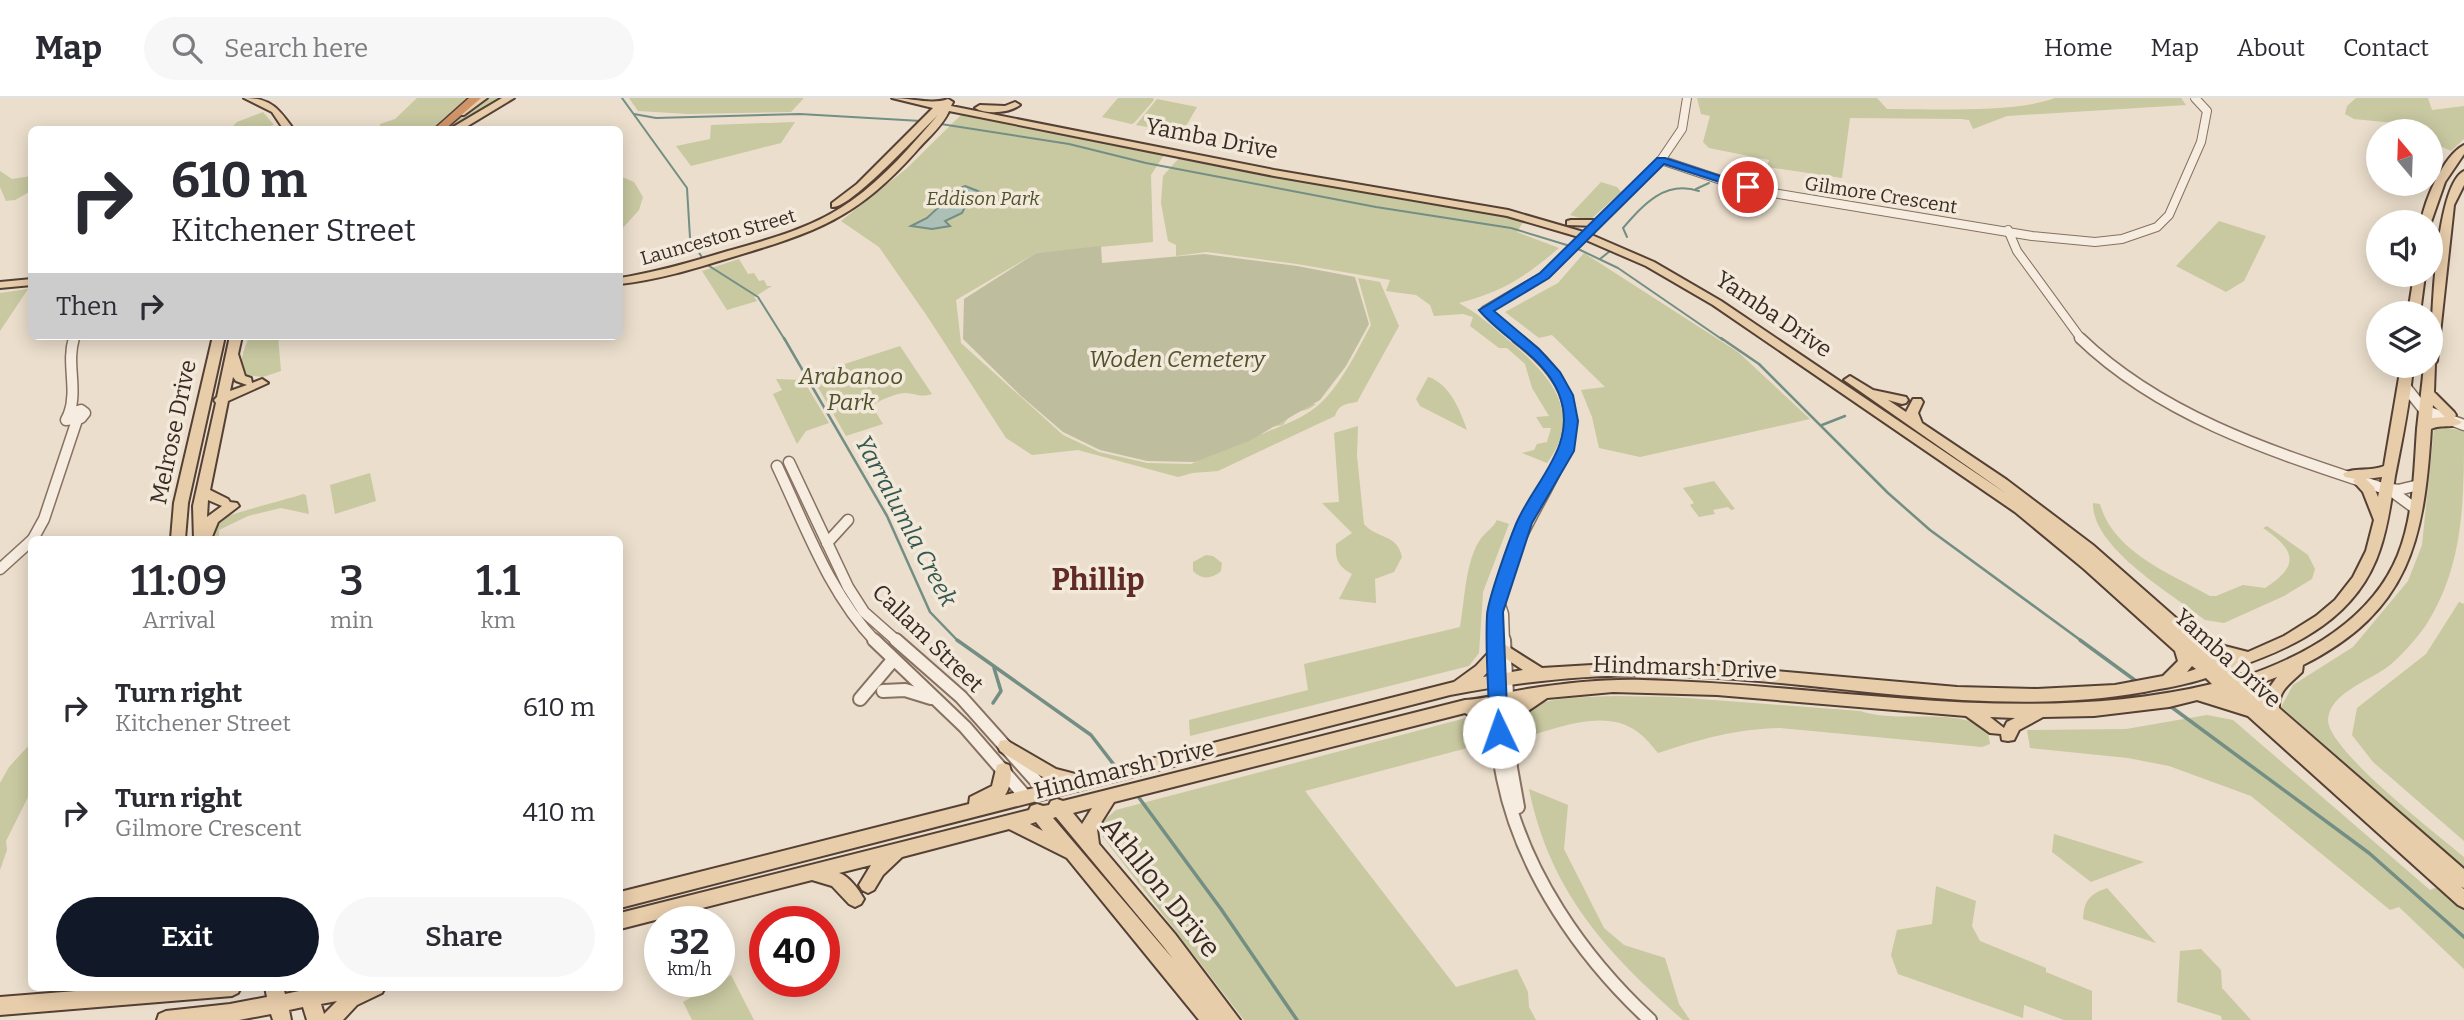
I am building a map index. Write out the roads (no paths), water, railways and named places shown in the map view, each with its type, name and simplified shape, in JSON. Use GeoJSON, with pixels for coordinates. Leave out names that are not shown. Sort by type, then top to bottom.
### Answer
{"type":"FeatureCollection","features":[{"type":"Feature","properties":{"kind":"highway"},"geometry":{"type":"LineString","coordinates":[[442,126],[476,98]]}},
{"type":"Feature","properties":{"kind":"main road"},"geometry":{"type":"LineString","coordinates":[[248,98],[279,119]]}},
{"type":"Feature","properties":{"kind":"main road"},"geometry":{"type":"LineString","coordinates":[[442,126],[482,98]]}},
{"type":"Feature","properties":{"kind":"main road"},"geometry":{"type":"LineString","coordinates":[[460,126],[509,98]]}},
{"type":"Feature","properties":{"kind":"main road"},"geometry":{"type":"LineString","coordinates":[[895,98],[920,106],[936,115]]}},
{"type":"Feature","properties":{"kind":"main road","name":"Yamba Drive"},"geometry":{"type":"LineString","coordinates":[[929,98],[936,115]]}},
{"type":"Feature","properties":{"kind":"main road","name":"Yamba Drive"},"geometry":{"type":"LineString","coordinates":[[936,115],[976,107],[1016,108],[1274,173],[1478,207],[1569,227]]}},
{"type":"Feature","properties":{"kind":"main road","name":"Yamba Drive"},"geometry":{"type":"LineString","coordinates":[[936,115],[957,113],[986,116],[1016,108]]}},
{"type":"Feature","properties":{"kind":"main road","name":"Yamba Drive"},"geometry":{"type":"LineString","coordinates":[[1016,108],[1028,118],[1302,172],[1474,199],[1569,227],[1583,238],[1609,241],[1699,281],[1916,424],[2062,528],[2182,640]]}},
{"type":"Feature","properties":{"kind":"main road","name":"Launceston Street"},"geometry":{"type":"LineString","coordinates":[[623,280],[712,255],[791,228],[828,211],[861,186],[936,115]]}},
{"type":"Feature","properties":{"kind":"main road"},"geometry":{"type":"LineString","coordinates":[[2428,210],[2430,199],[2451,163],[2464,148]]}},
{"type":"Feature","properties":{"kind":"main road","name":"Hindmarsh Drive"},"geometry":{"type":"LineString","coordinates":[[2438,301],[2449,205],[2464,174]]}},
{"type":"Feature","properties":{"kind":"main road"},"geometry":{"type":"LineString","coordinates":[[1569,227],[1591,242],[1609,241]]}},
{"type":"Feature","properties":{"kind":"main road","name":"Yamba Drive"},"geometry":{"type":"LineString","coordinates":[[1609,241],[1703,294],[1966,470],[2076,554],[2235,685],[2281,736],[2464,900]]}},
{"type":"Feature","properties":{"kind":"main road","name":"Launceston Street"},"geometry":{"type":"LineString","coordinates":[[623,273],[696,260]]}},
{"type":"Feature","properties":{"kind":"main road"},"geometry":{"type":"LineString","coordinates":[[0,285],[28,282]]}},
{"type":"Feature","properties":{"kind":"main road","name":"Melrose Drive"},"geometry":{"type":"LineString","coordinates":[[178,536],[181,503],[218,340]]}},
{"type":"Feature","properties":{"kind":"main road","name":"Melrose Drive"},"geometry":{"type":"LineString","coordinates":[[202,536],[199,514],[222,392],[235,340]]}},
{"type":"Feature","properties":{"kind":"main road"},"geometry":{"type":"LineString","coordinates":[[232,352],[240,378],[247,381]]}},
{"type":"Feature","properties":{"kind":"main road","name":"Hindmarsh Drive"},"geometry":{"type":"LineString","coordinates":[[625,897],[1450,689],[1538,673],[1606,668],[1675,669],[1986,693],[2060,694],[2162,684],[2217,669],[2251,658],[2314,626],[2348,596],[2371,560],[2381,522],[2406,378]]}},
{"type":"Feature","properties":{"kind":"main road","name":"Hindmarsh Drive"},"geometry":{"type":"LineString","coordinates":[[623,920],[1502,698],[1612,686],[1675,687],[1970,710],[2038,712],[2151,705],[2202,696],[2269,675],[2300,660],[2342,636],[2372,609],[2397,572],[2409,544],[2419,485],[2428,378]]}},
{"type":"Feature","properties":{"kind":"main road"},"geometry":{"type":"LineString","coordinates":[[1848,379],[1879,394],[1902,400]]}},
{"type":"Feature","properties":{"kind":"main road"},"geometry":{"type":"LineString","coordinates":[[207,391],[222,392],[262,383]]}},
{"type":"Feature","properties":{"kind":"main road"},"geometry":{"type":"LineString","coordinates":[[2427,392],[2459,420]]}},
{"type":"Feature","properties":{"kind":"main road"},"geometry":{"type":"LineString","coordinates":[[1916,424],[1912,413],[1917,402]]}},
{"type":"Feature","properties":{"kind":"main road"},"geometry":{"type":"LineString","coordinates":[[2423,428],[2437,421],[2459,420]]}},
{"type":"Feature","properties":{"kind":"main road"},"geometry":{"type":"LineString","coordinates":[[2355,477],[2374,475],[2390,469]]}},
{"type":"Feature","properties":{"kind":"main road"},"geometry":{"type":"LineString","coordinates":[[2355,477],[2369,490],[2381,522]]}},
{"type":"Feature","properties":{"kind":"main road"},"geometry":{"type":"LineString","coordinates":[[203,492],[228,504],[212,517],[203,536]]}},
{"type":"Feature","properties":{"kind":"main road"},"geometry":{"type":"LineString","coordinates":[[181,503],[192,514],[199,514]]}},
{"type":"Feature","properties":{"kind":"main road"},"geometry":{"type":"LineString","coordinates":[[179,536],[199,514]]}},
{"type":"Feature","properties":{"kind":"main road"},"geometry":{"type":"LineString","coordinates":[[2162,684],[2186,663],[2182,640],[2251,658]]}},
{"type":"Feature","properties":{"kind":"main road"},"geometry":{"type":"LineString","coordinates":[[1450,689],[1473,677],[1500,652],[1538,673]]}},
{"type":"Feature","properties":{"kind":"main road"},"geometry":{"type":"LineString","coordinates":[[2271,709],[2270,698],[2273,692],[2278,684],[2297,668],[2300,660]]}},
{"type":"Feature","properties":{"kind":"main road","name":"Yamba Drive"},"geometry":{"type":"LineString","coordinates":[[2235,685],[2271,709],[2464,880]]}},
{"type":"Feature","properties":{"kind":"main road"},"geometry":{"type":"LineString","coordinates":[[1465,706],[1504,730],[1525,704],[1558,691]]}},
{"type":"Feature","properties":{"kind":"main road"},"geometry":{"type":"LineString","coordinates":[[2202,696],[2241,708],[2281,736]]}},
{"type":"Feature","properties":{"kind":"main road"},"geometry":{"type":"LineString","coordinates":[[1970,710],[2002,732],[2038,712]]}},
{"type":"Feature","properties":{"kind":"main road"},"geometry":{"type":"LineString","coordinates":[[1006,746],[1069,781],[1094,779]]}},
{"type":"Feature","properties":{"kind":"main road"},"geometry":{"type":"LineString","coordinates":[[929,821],[1000,790],[1003,770]]}},
{"type":"Feature","properties":{"kind":"main road","name":"Athllon Drive"},"geometry":{"type":"LineString","coordinates":[[1045,792],[1093,846],[1231,1020]]}},
{"type":"Feature","properties":{"kind":"main road","name":"Athllon Drive"},"geometry":{"type":"LineString","coordinates":[[1025,796],[1210,1020]]}},
{"type":"Feature","properties":{"kind":"main road"},"geometry":{"type":"LineString","coordinates":[[1093,846],[1088,828],[1112,797]]}},
{"type":"Feature","properties":{"kind":"main road"},"geometry":{"type":"LineString","coordinates":[[1013,823],[1076,856]]}},
{"type":"Feature","properties":{"kind":"main road"},"geometry":{"type":"LineString","coordinates":[[868,885],[877,870],[896,852]]}},
{"type":"Feature","properties":{"kind":"main road"},"geometry":{"type":"LineString","coordinates":[[813,873],[838,880],[855,899]]}},
{"type":"Feature","properties":{"kind":"main road"},"geometry":{"type":"LineString","coordinates":[[0,1006],[179,991]]}},
{"type":"Feature","properties":{"kind":"main road"},"geometry":{"type":"LineString","coordinates":[[330,1020],[351,999],[368,991]]}},
{"type":"Feature","properties":{"kind":"main road"},"geometry":{"type":"LineString","coordinates":[[166,1020],[230,1013],[278,1004],[308,992],[316,1020]]}},
{"type":"Feature","properties":{"kind":"main road"},"geometry":{"type":"LineString","coordinates":[[230,1013],[256,1020]]}},
{"type":"Feature","properties":{"kind":"street"},"geometry":{"type":"LineString","coordinates":[[1650,1020],[1633,1006],[1590,954],[1554,903],[1513,818],[1503,779],[1504,730],[1495,612],[1508,566],[1523,531],[1545,497],[1544,493],[1567,451],[1571,421],[1566,395],[1543,360],[1485,310],[1545,275],[1612,214],[1612,210],[1660,162],[1682,129],[1687,98]]}},
{"type":"Feature","properties":{"kind":"street","name":"Gilmore Crescent"},"geometry":{"type":"LineString","coordinates":[[1660,162],[1773,193],[1984,228],[2095,242],[2125,238],[2157,227],[2169,215],[2201,142],[2203,124],[2207,118],[2197,106]]}},
{"type":"Feature","properties":{"kind":"street"},"geometry":{"type":"LineString","coordinates":[[2004,231],[2079,337],[2105,362],[2147,392],[2229,434],[2302,459],[2387,488],[2398,490],[2419,485]]}},
{"type":"Feature","properties":{"kind":"street"},"geometry":{"type":"LineString","coordinates":[[34,536],[44,519],[74,416],[70,353],[74,340]]}},
{"type":"Feature","properties":{"kind":"street"},"geometry":{"type":"LineString","coordinates":[[2405,386],[2424,410]]}},
{"type":"Feature","properties":{"kind":"street"},"geometry":{"type":"LineString","coordinates":[[2399,416],[2424,410],[2459,420]]}},
{"type":"Feature","properties":{"kind":"street","name":"Callam Street"},"geometry":{"type":"LineString","coordinates":[[1025,796],[965,727],[892,660],[852,617],[836,592],[783,464],[864,612],[952,689],[1045,792]]}},
{"type":"Feature","properties":{"kind":"street"},"geometry":{"type":"LineString","coordinates":[[2387,488],[2416,509]]}},
{"type":"Feature","properties":{"kind":"street"},"geometry":{"type":"LineString","coordinates":[[827,543],[848,520]]}},
{"type":"Feature","properties":{"kind":"street"},"geometry":{"type":"LineString","coordinates":[[1,568],[28,544]]}},
{"type":"Feature","properties":{"kind":"street"},"geometry":{"type":"LineString","coordinates":[[860,699],[892,660]]}},
{"type":"Feature","properties":{"kind":"street"},"geometry":{"type":"LineString","coordinates":[[883,691],[905,690],[937,700]]}},
{"type":"Feature","properties":{"kind":"waterway","name":"Yarralumla Creek"},"geometry":{"type":"LineString","coordinates":[[622,98],[687,188],[690,238],[703,259]]}},
{"type":"Feature","properties":{"kind":"waterway"},"geometry":{"type":"LineString","coordinates":[[634,114],[656,118],[800,114],[921,121]]}},
{"type":"Feature","properties":{"kind":"waterway"},"geometry":{"type":"LineString","coordinates":[[928,122],[1069,144],[1146,163],[1376,207],[1511,228],[1570,246]]}},
{"type":"Feature","properties":{"kind":"waterway"},"geometry":{"type":"LineString","coordinates":[[1696,189],[1709,183]]}},
{"type":"Feature","properties":{"kind":"waterway"},"geometry":{"type":"LineString","coordinates":[[1627,237],[1623,228],[1656,196],[1676,189],[1699,191]]}},
{"type":"Feature","properties":{"kind":"waterway"},"geometry":{"type":"LineString","coordinates":[[1576,248],[1618,268],[1723,340]]}},
{"type":"Feature","properties":{"kind":"waterway"},"geometry":{"type":"LineString","coordinates":[[1600,259],[1610,251]]}},
{"type":"Feature","properties":{"kind":"waterway","name":"Yarralumla Creek"},"geometry":{"type":"LineString","coordinates":[[706,264],[758,297],[785,340]]}},
{"type":"Feature","properties":{"kind":"waterway","name":"Yarralumla Creek"},"geometry":{"type":"LineString","coordinates":[[784,338],[887,516],[930,612],[957,640]]}},
{"type":"Feature","properties":{"kind":"waterway"},"geometry":{"type":"LineString","coordinates":[[1721,338],[1759,364],[1888,493],[1930,530],[2083,642]]}},
{"type":"Feature","properties":{"kind":"waterway"},"geometry":{"type":"LineString","coordinates":[[1822,425],[1845,416]]}},
{"type":"Feature","properties":{"kind":"waterway","name":"Yarralumla Creek"},"geometry":{"type":"LineString","coordinates":[[957,640],[1091,735],[1118,770]]}},
{"type":"Feature","properties":{"kind":"waterway"},"geometry":{"type":"LineString","coordinates":[[2080,640],[2136,681]]}},
{"type":"Feature","properties":{"kind":"waterway"},"geometry":{"type":"LineString","coordinates":[[993,703],[1001,691],[994,668]]}},
{"type":"Feature","properties":{"kind":"waterway"},"geometry":{"type":"LineString","coordinates":[[2170,706],[2369,853],[2464,937]]}},
{"type":"Feature","properties":{"kind":"waterway","name":"Yarralumla Creek"},"geometry":{"type":"LineString","coordinates":[[1137,795],[1221,909],[1297,1020]]}},
{"type":"Feature","properties":{"kind":"district","name":"Phillip"},"geometry":{"type":"Point","coordinates":[1098,580]}},
{"type":"Feature","properties":{"kind":"park label","name":"Eddison Park"},"geometry":{"type":"Point","coordinates":[983,198]}},
{"type":"Feature","properties":{"kind":"park label","name":"Woden Cemetery"},"geometry":{"type":"Point","coordinates":[1177,359]}},
{"type":"Feature","properties":{"kind":"park label","name":"Arabanoo Park"},"geometry":{"type":"Point","coordinates":[851,389]}}]}
